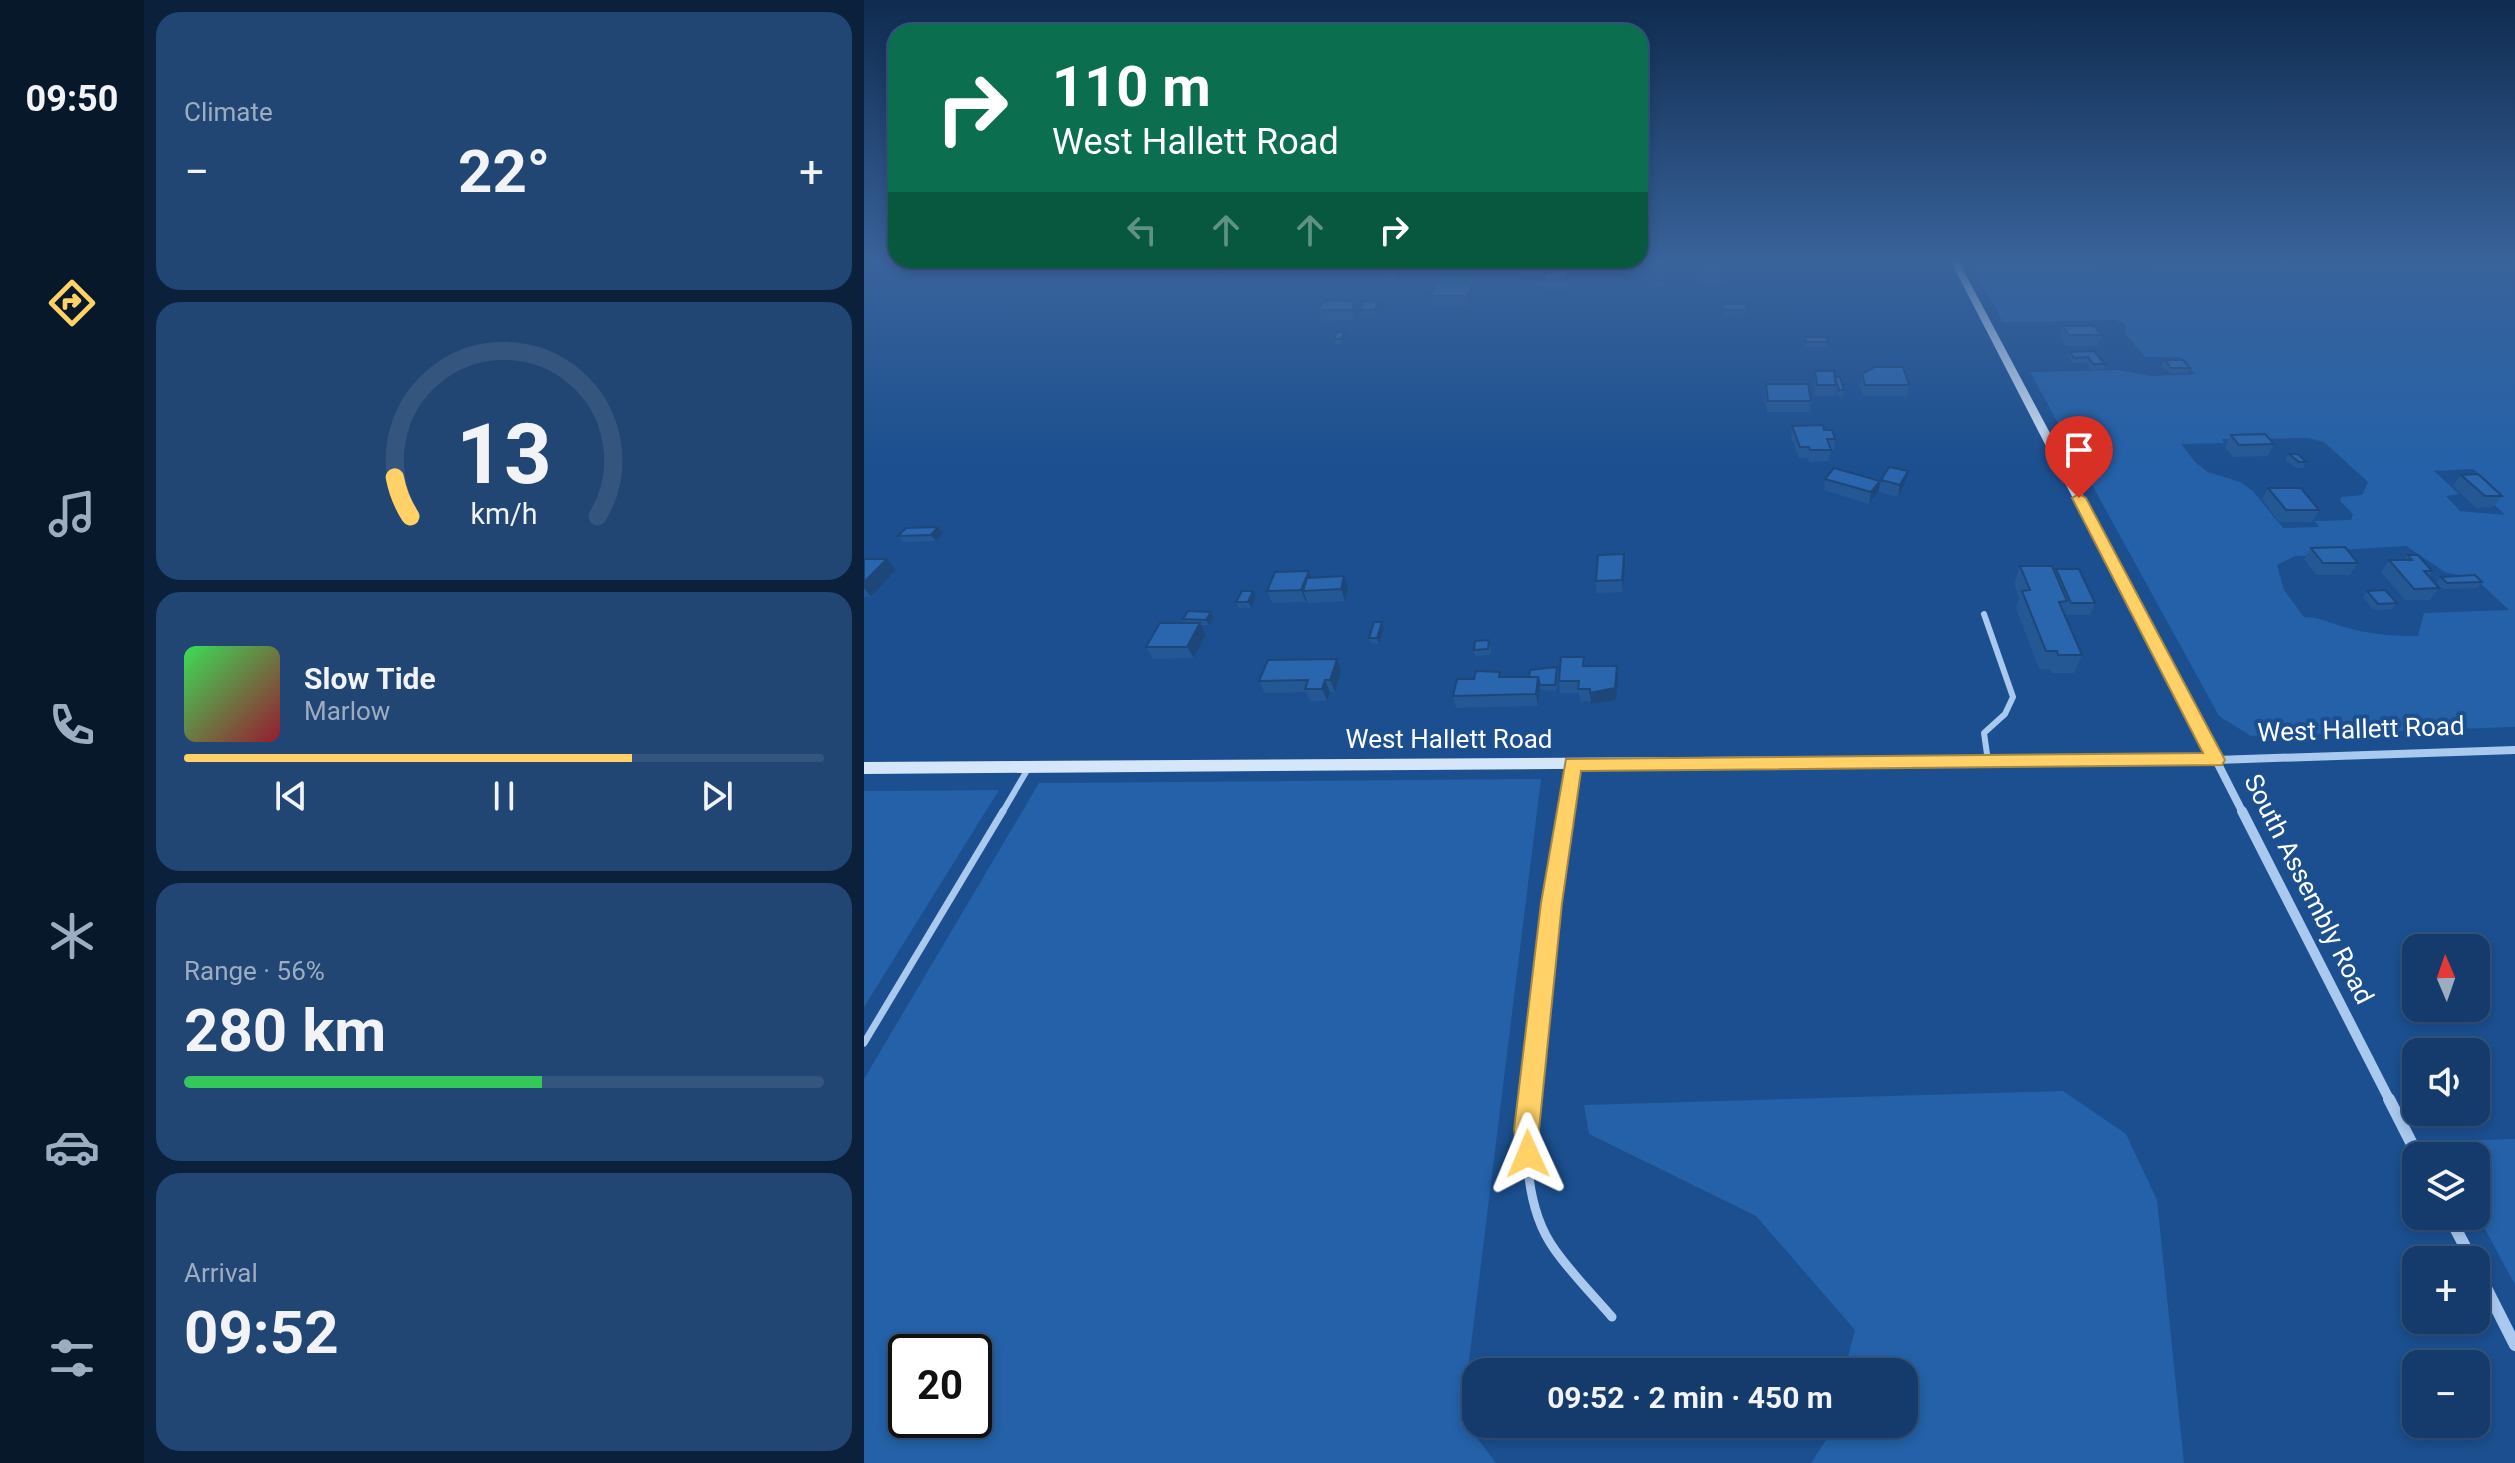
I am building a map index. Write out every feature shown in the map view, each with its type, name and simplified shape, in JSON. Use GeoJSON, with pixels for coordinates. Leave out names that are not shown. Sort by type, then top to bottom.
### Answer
{"type":"FeatureCollection","features":[{"type":"Feature","properties":{"kind":"street","name":"South Assembly Road"},"geometry":{"type":"LineString","coordinates":[[1991,330],[2216,760],[2411,1142]]}},
{"type":"Feature","properties":{"kind":"street","name":"West Hallett Road"},"geometry":{"type":"LineString","coordinates":[[864,768],[2216,760],[2515,750]]}},
{"type":"Feature","properties":{"kind":"street"},"geometry":{"type":"LineString","coordinates":[[2490,1296],[2515,1345]]}},
{"type":"Feature","properties":{"kind":"lane"},"geometry":{"type":"LineString","coordinates":[[1984,614],[2013,697],[2005,714],[1984,733],[1988,761]]}},
{"type":"Feature","properties":{"kind":"lane"},"geometry":{"type":"LineString","coordinates":[[1572,764],[1555,875],[1526,1130],[1533,1203],[1553,1248],[1612,1317]]}},
{"type":"Feature","properties":{"kind":"lane"},"geometry":{"type":"LineString","coordinates":[[864,1043],[1029,767]]}},
{"type":"Feature","properties":{"kind":"shaded area"},"geometry":{"type":"Polygon","coordinates":[[[2126,330],[2515,330],[2515,727],[2251,736],[2219,716],[2030,372],[2119,370],[2151,376],[2195,374],[2179,357],[2145,357],[2126,335],[2126,330]],[[2308,438],[2222,439],[2224,443],[2181,444],[2208,472],[2240,482],[2253,491],[2283,528],[2319,527],[2315,521],[2351,520],[2353,514],[2340,501],[2341,497],[2362,495],[2368,482],[2324,442],[2308,438]],[[2473,469],[2434,471],[2459,494],[2446,496],[2460,511],[2505,515],[2476,487],[2492,485],[2473,469]],[[2406,546],[2340,550],[2337,555],[2295,556],[2277,565],[2284,590],[2304,617],[2370,633],[2418,636],[2424,613],[2509,610],[2477,580],[2445,572],[2406,546]]]}},
{"type":"Feature","properties":{"kind":"shaded area"},"geometry":{"type":"Polygon","coordinates":[[[1541,779],[1469,1358],[1462,1358],[1462,1438],[1477,1438],[1496,1463],[864,1463],[864,1079],[1039,783],[1541,779]]]}},
{"type":"Feature","properties":{"kind":"shaded area"},"geometry":{"type":"Polygon","coordinates":[[[999,790],[882,978],[864,1007],[864,791],[999,790]]]}},
{"type":"Feature","properties":{"kind":"shaded area"},"geometry":{"type":"Polygon","coordinates":[[[2063,1091],[2126,1134],[2157,1200],[2184,1463],[1811,1463],[1826,1438],[1918,1438],[1918,1358],[1848,1358],[1855,1330],[1756,1216],[1589,1134],[1584,1105],[2063,1091]]]}},
{"type":"Feature","properties":{"kind":"shaded area"},"geometry":{"type":"Polygon","coordinates":[[[2515,1139],[2515,1285],[2486,1230],[2490,1230],[2490,1142],[2438,1141],[2515,1139]]]}},
{"type":"Feature","properties":{"kind":"building"},"geometry":{"type":"Polygon","coordinates":[[[2066,330],[2098,330],[2102,335],[2069,335],[2066,330]]]}},
{"type":"Feature","properties":{"kind":"building"},"geometry":{"type":"Polygon","coordinates":[[[1337,332],[1344,332],[1341,339],[1334,339],[1337,332]]]}},
{"type":"Feature","properties":{"kind":"building"},"geometry":{"type":"Polygon","coordinates":[[[1805,337],[1827,337],[1828,342],[1806,342],[1805,337]]]}},
{"type":"Feature","properties":{"kind":"building"},"geometry":{"type":"Polygon","coordinates":[[[2094,351],[2105,364],[2093,364],[2088,357],[2074,358],[2070,352],[2094,351]]]}},
{"type":"Feature","properties":{"kind":"building"},"geometry":{"type":"Polygon","coordinates":[[[2165,360],[2183,360],[2190,368],[2171,368],[2165,360]]]}},
{"type":"Feature","properties":{"kind":"building"},"geometry":{"type":"Polygon","coordinates":[[[1875,367],[1903,367],[1909,385],[1865,385],[1862,374],[1875,367]]]}},
{"type":"Feature","properties":{"kind":"building"},"geometry":{"type":"Polygon","coordinates":[[[1815,371],[1834,371],[1836,385],[1817,385],[1815,371]]]}},
{"type":"Feature","properties":{"kind":"building"},"geometry":{"type":"Polygon","coordinates":[[[1835,377],[1840,377],[1844,390],[1839,390],[1835,377]]]}},
{"type":"Feature","properties":{"kind":"building"},"geometry":{"type":"Polygon","coordinates":[[[1766,384],[1808,384],[1811,401],[1768,401],[1766,384]]]}},
{"type":"Feature","properties":{"kind":"building"},"geometry":{"type":"Polygon","coordinates":[[[1823,425],[1824,430],[1832,430],[1835,439],[1827,439],[1831,450],[1800,447],[1792,426],[1823,425]]]}},
{"type":"Feature","properties":{"kind":"building"},"geometry":{"type":"Polygon","coordinates":[[[2265,434],[2274,444],[2239,445],[2231,435],[2265,434]]]}},
{"type":"Feature","properties":{"kind":"building"},"geometry":{"type":"Polygon","coordinates":[[[2289,454],[2298,454],[2306,462],[2299,462],[2289,454]]]}},
{"type":"Feature","properties":{"kind":"building"},"geometry":{"type":"Polygon","coordinates":[[[1889,467],[1908,471],[1900,485],[1881,480],[1889,467]]]}},
{"type":"Feature","properties":{"kind":"building"},"geometry":{"type":"Polygon","coordinates":[[[1834,468],[1880,481],[1871,492],[1825,479],[1834,468]]]}},
{"type":"Feature","properties":{"kind":"building"},"geometry":{"type":"Polygon","coordinates":[[[2478,474],[2502,496],[2485,496],[2461,475],[2478,474]]]}},
{"type":"Feature","properties":{"kind":"building"},"geometry":{"type":"Polygon","coordinates":[[[2268,488],[2301,488],[2319,510],[2286,510],[2268,488]]]}},
{"type":"Feature","properties":{"kind":"building"},"geometry":{"type":"Polygon","coordinates":[[[938,527],[931,535],[898,536],[906,528],[938,527]]]}},
{"type":"Feature","properties":{"kind":"building"},"geometry":{"type":"Polygon","coordinates":[[[2345,547],[2358,563],[2323,563],[2311,548],[2345,547]]]}},
{"type":"Feature","properties":{"kind":"building"},"geometry":{"type":"Polygon","coordinates":[[[1624,554],[1622,580],[1596,581],[1598,555],[1624,554]]]}},
{"type":"Feature","properties":{"kind":"building"},"geometry":{"type":"Polygon","coordinates":[[[2408,555],[2418,555],[2432,571],[2424,571],[2439,588],[2414,589],[2389,560],[2412,560],[2408,555]]]}},
{"type":"Feature","properties":{"kind":"building"},"geometry":{"type":"Polygon","coordinates":[[[864,559],[887,559],[864,582],[864,559]]]}},
{"type":"Feature","properties":{"kind":"building"},"geometry":{"type":"Polygon","coordinates":[[[2020,566],[2052,566],[2067,601],[2059,602],[2082,655],[2058,655],[2057,651],[2046,651],[2022,591],[2030,590],[2020,566]]]}},
{"type":"Feature","properties":{"kind":"building"},"geometry":{"type":"Polygon","coordinates":[[[2056,569],[2079,569],[2095,603],[2071,603],[2056,569]]]}},
{"type":"Feature","properties":{"kind":"building"},"geometry":{"type":"Polygon","coordinates":[[[1309,571],[1301,590],[1267,591],[1275,572],[1309,571]]]}},
{"type":"Feature","properties":{"kind":"building"},"geometry":{"type":"Polygon","coordinates":[[[2475,575],[2482,582],[2447,583],[2441,577],[2475,575]]]}},
{"type":"Feature","properties":{"kind":"building"},"geometry":{"type":"Polygon","coordinates":[[[1344,576],[1341,589],[1303,591],[1307,578],[1344,576]]]}},
{"type":"Feature","properties":{"kind":"building"},"geometry":{"type":"Polygon","coordinates":[[[2385,590],[2397,603],[2378,604],[2367,591],[2385,590]]]}},
{"type":"Feature","properties":{"kind":"building"},"geometry":{"type":"Polygon","coordinates":[[[1242,591],[1253,591],[1248,602],[1236,602],[1242,591]]]}},
{"type":"Feature","properties":{"kind":"building"},"geometry":{"type":"Polygon","coordinates":[[[1188,611],[1211,612],[1206,620],[1183,619],[1188,611]]]}},
{"type":"Feature","properties":{"kind":"building"},"geometry":{"type":"Polygon","coordinates":[[[1374,622],[1382,622],[1377,638],[1369,638],[1374,622]]]}},
{"type":"Feature","properties":{"kind":"building"},"geometry":{"type":"Polygon","coordinates":[[[1160,623],[1200,623],[1187,647],[1146,647],[1160,623]]]}},
{"type":"Feature","properties":{"kind":"building"},"geometry":{"type":"Polygon","coordinates":[[[1489,640],[1488,649],[1474,650],[1475,641],[1489,640]]]}},
{"type":"Feature","properties":{"kind":"building"},"geometry":{"type":"Polygon","coordinates":[[[1561,657],[1584,657],[1583,666],[1617,666],[1615,688],[1590,693],[1590,689],[1578,689],[1579,681],[1559,681],[1561,657]]]}},
{"type":"Feature","properties":{"kind":"building"},"geometry":{"type":"Polygon","coordinates":[[[1337,659],[1330,680],[1325,680],[1322,689],[1305,689],[1308,680],[1259,681],[1268,660],[1337,659]]]}},
{"type":"Feature","properties":{"kind":"building"},"geometry":{"type":"Polygon","coordinates":[[[1557,667],[1555,685],[1540,685],[1538,677],[1529,677],[1530,670],[1557,667]]]}},
{"type":"Feature","properties":{"kind":"building"},"geometry":{"type":"Polygon","coordinates":[[[1476,671],[1500,672],[1499,677],[1538,677],[1536,694],[1453,696],[1457,679],[1474,679],[1476,671]]]}},
{"type":"Feature","properties":{"kind":"route"},"geometry":{"type":"LineString","coordinates":[[1528,1154],[1526,1130],[1555,875],[1572,764],[2216,760],[2079,498]]}}]}
